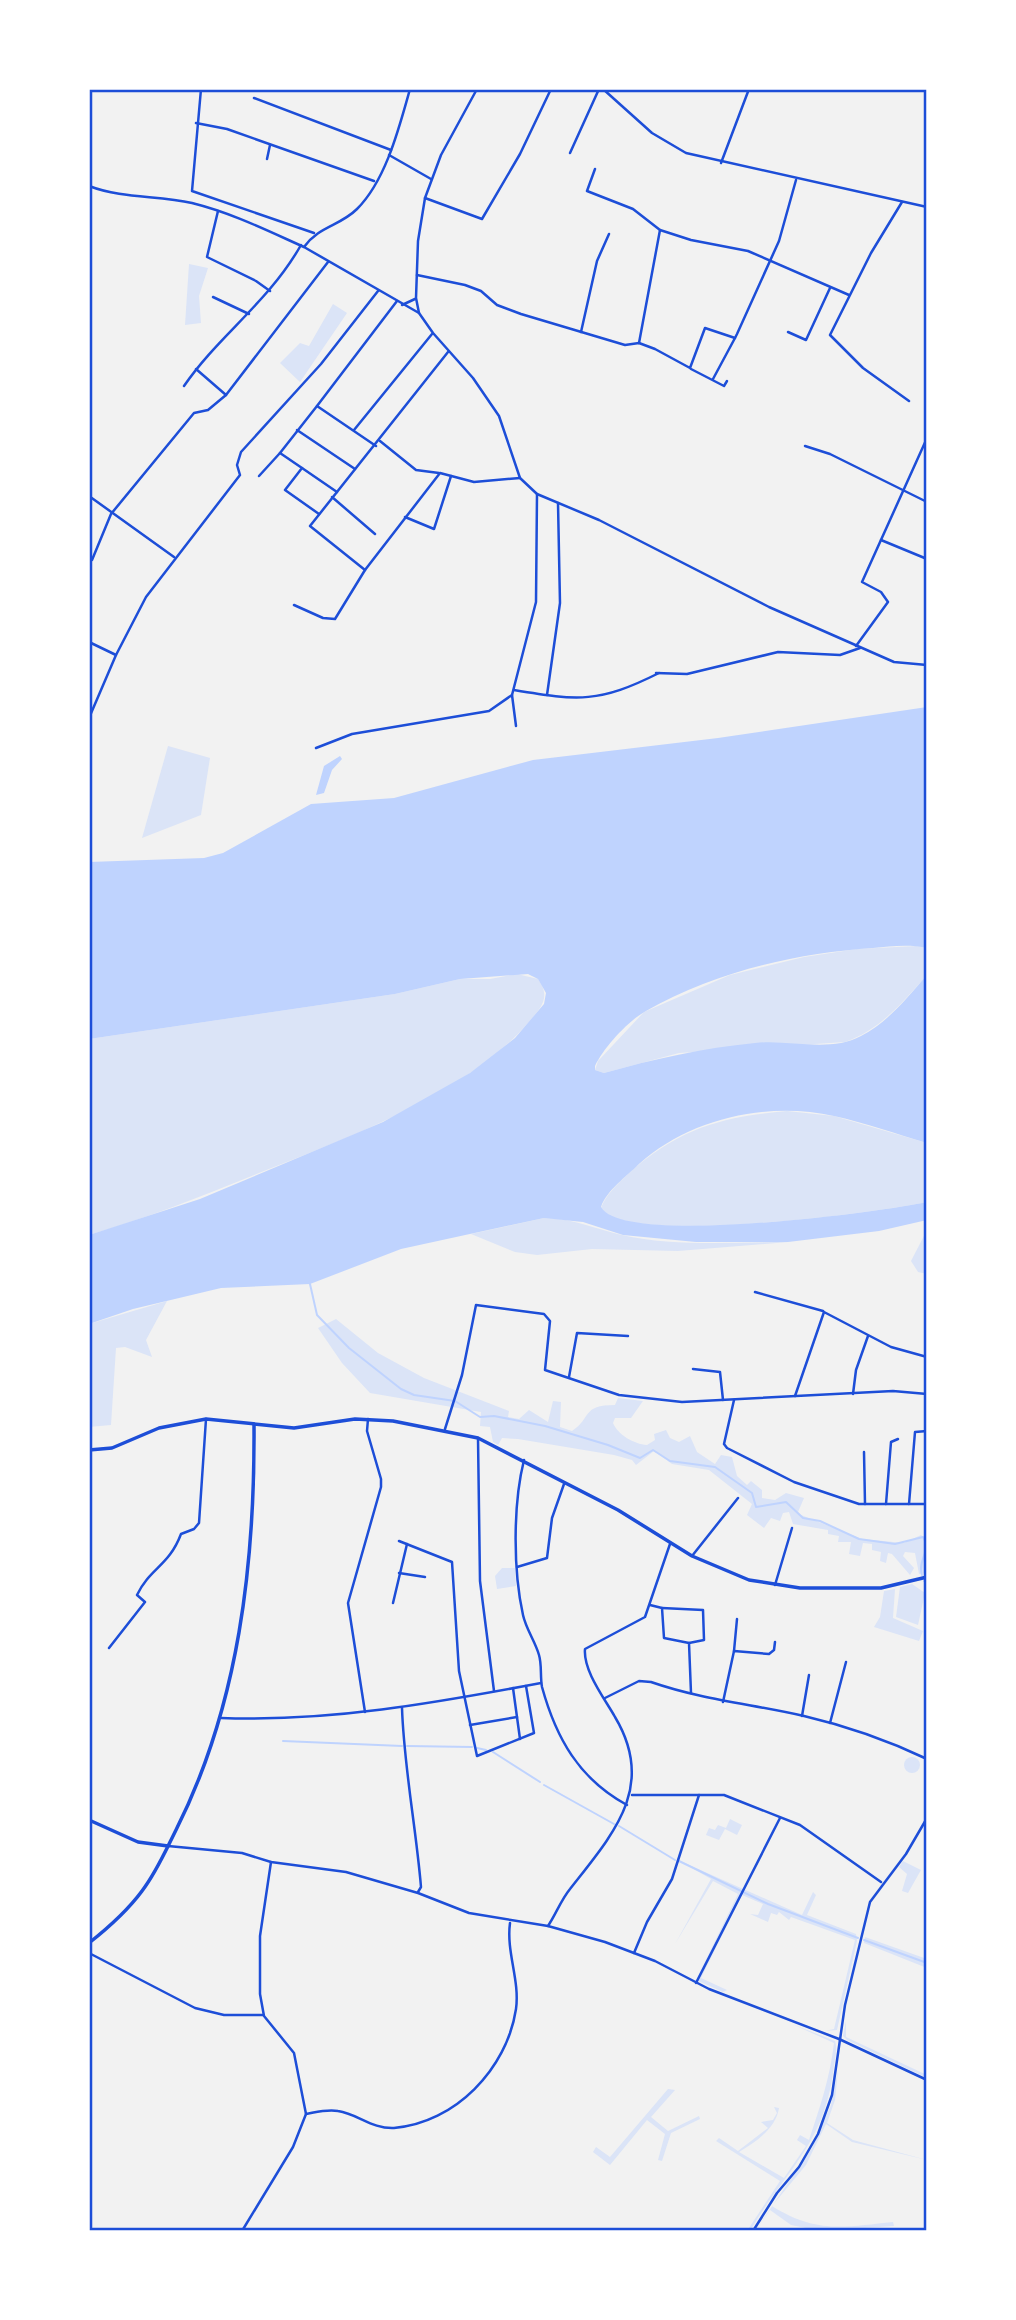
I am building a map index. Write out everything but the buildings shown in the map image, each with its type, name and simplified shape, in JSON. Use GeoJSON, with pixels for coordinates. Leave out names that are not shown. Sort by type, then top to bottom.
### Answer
{"type":"FeatureCollection","features":[{"type":"Feature","properties":{"kind":"street"},"geometry":{"type":"LineString","coordinates":[[190,202],[201,89]]}},
{"type":"Feature","properties":{"kind":"street"},"geometry":{"type":"LineString","coordinates":[[184,386],[196,369],[270,291],[313,233],[355,211],[389,155],[410,89]]}},
{"type":"Feature","properties":{"kind":"street"},"geometry":{"type":"LineString","coordinates":[[477,89],[453,130],[425,198],[418,241],[416,298],[419,313],[433,333],[473,378],[499,416],[520,478],[537,494],[598,520],[745,595],[858,647],[894,662],[927,665]]}},
{"type":"Feature","properties":{"kind":"street"},"geometry":{"type":"LineString","coordinates":[[425,198],[482,219],[520,154],[551,89]]}},
{"type":"Feature","properties":{"kind":"street"},"geometry":{"type":"LineString","coordinates":[[570,153],[601,89],[670,145],[721,163],[927,207]]}},
{"type":"Feature","properties":{"kind":"street"},"geometry":{"type":"LineString","coordinates":[[721,163],[749,89]]}},
{"type":"Feature","properties":{"kind":"street"},"geometry":{"type":"LineString","coordinates":[[254,98],[391,149]]}},
{"type":"Feature","properties":{"kind":"street"},"geometry":{"type":"LineString","coordinates":[[196,123],[227,129],[270,143],[374,181]]}},
{"type":"Feature","properties":{"kind":"street"},"geometry":{"type":"LineString","coordinates":[[267,159],[270,143]]}},
{"type":"Feature","properties":{"kind":"street"},"geometry":{"type":"LineString","coordinates":[[389,155],[431,179]]}},
{"type":"Feature","properties":{"kind":"street"},"geometry":{"type":"LineString","coordinates":[[595,169],[587,191],[633,209],[660,230],[691,240],[748,251],[849,295]]}},
{"type":"Feature","properties":{"kind":"street"},"geometry":{"type":"LineString","coordinates":[[713,379],[772,261],[796,180]]}},
{"type":"Feature","properties":{"kind":"street"},"geometry":{"type":"LineString","coordinates":[[89,187],[109,194],[190,202],[250,220],[302,246],[419,313]]}},
{"type":"Feature","properties":{"kind":"street"},"geometry":{"type":"LineString","coordinates":[[192,191],[313,233]]}},
{"type":"Feature","properties":{"kind":"street"},"geometry":{"type":"LineString","coordinates":[[902,202],[849,295],[830,335],[831,339],[863,368],[909,401]]}},
{"type":"Feature","properties":{"kind":"street"},"geometry":{"type":"LineString","coordinates":[[218,211],[207,257],[256,281],[270,291]]}},
{"type":"Feature","properties":{"kind":"street"},"geometry":{"type":"LineString","coordinates":[[639,344],[660,230]]}},
{"type":"Feature","properties":{"kind":"street"},"geometry":{"type":"LineString","coordinates":[[581,332],[597,261],[609,234]]}},
{"type":"Feature","properties":{"kind":"street"},"geometry":{"type":"LineString","coordinates":[[92,560],[111,514],[194,413],[208,410],[226,395],[328,262]]}},
{"type":"Feature","properties":{"kind":"street"},"geometry":{"type":"LineString","coordinates":[[417,275],[465,285],[481,291],[497,305],[581,332],[625,345],[639,344],[724,386],[727,381]]}},
{"type":"Feature","properties":{"kind":"street"},"geometry":{"type":"LineString","coordinates":[[788,332],[806,340],[830,288]]}},
{"type":"Feature","properties":{"kind":"street"},"geometry":{"type":"LineString","coordinates":[[89,718],[116,654],[146,597],[174,557],[240,475],[237,466],[241,452],[321,363],[378,291]]}},
{"type":"Feature","properties":{"kind":"street"},"geometry":{"type":"LineString","coordinates":[[213,297],[250,314]]}},
{"type":"Feature","properties":{"kind":"street"},"geometry":{"type":"LineString","coordinates":[[402,305],[416,298]]}},
{"type":"Feature","properties":{"kind":"street"},"geometry":{"type":"LineString","coordinates":[[259,476],[280,453],[397,301]]}},
{"type":"Feature","properties":{"kind":"street"},"geometry":{"type":"LineString","coordinates":[[690,368],[705,328],[735,338]]}},
{"type":"Feature","properties":{"kind":"street"},"geometry":{"type":"LineString","coordinates":[[354,430],[433,333]]}},
{"type":"Feature","properties":{"kind":"street"},"geometry":{"type":"LineString","coordinates":[[366,570],[310,526],[448,352]]}},
{"type":"Feature","properties":{"kind":"street"},"geometry":{"type":"LineString","coordinates":[[196,369],[226,395]]}},
{"type":"Feature","properties":{"kind":"street"},"geometry":{"type":"LineString","coordinates":[[317,406],[376,446]]}},
{"type":"Feature","properties":{"kind":"street"},"geometry":{"type":"LineString","coordinates":[[297,430],[356,469]]}},
{"type":"Feature","properties":{"kind":"street"},"geometry":{"type":"LineString","coordinates":[[514,690],[587,698],[625,690],[658,673],[687,674],[778,652],[840,655],[858,647],[888,602],[881,592],[862,582],[927,438]]}},
{"type":"Feature","properties":{"kind":"street"},"geometry":{"type":"LineString","coordinates":[[380,441],[416,470],[483,483],[520,478]]}},
{"type":"Feature","properties":{"kind":"street"},"geometry":{"type":"LineString","coordinates":[[805,446],[830,454],[927,502]]}},
{"type":"Feature","properties":{"kind":"street"},"geometry":{"type":"LineString","coordinates":[[280,453],[337,492]]}},
{"type":"Feature","properties":{"kind":"street"},"geometry":{"type":"LineString","coordinates":[[302,468],[285,490],[319,514]]}},
{"type":"Feature","properties":{"kind":"street"},"geometry":{"type":"LineString","coordinates":[[294,605],[323,618],[335,619],[366,570],[440,473]]}},
{"type":"Feature","properties":{"kind":"street"},"geometry":{"type":"LineString","coordinates":[[405,517],[434,529],[451,476]]}},
{"type":"Feature","properties":{"kind":"street"},"geometry":{"type":"LineString","coordinates":[[516,726],[512,695],[536,602],[537,494]]}},
{"type":"Feature","properties":{"kind":"street"},"geometry":{"type":"LineString","coordinates":[[89,496],[111,514],[118,514],[174,557]]}},
{"type":"Feature","properties":{"kind":"street"},"geometry":{"type":"LineString","coordinates":[[332,497],[374,534]]}},
{"type":"Feature","properties":{"kind":"street"},"geometry":{"type":"LineString","coordinates":[[547,695],[560,603],[558,503]]}},
{"type":"Feature","properties":{"kind":"street"},"geometry":{"type":"LineString","coordinates":[[881,540],[927,559]]}},
{"type":"Feature","properties":{"kind":"street"},"geometry":{"type":"LineString","coordinates":[[89,642],[116,654]]}},
{"type":"Feature","properties":{"kind":"street"},"geometry":{"type":"LineString","coordinates":[[316,748],[352,734],[489,711],[512,695]]}},
{"type":"Feature","properties":{"kind":"street"},"geometry":{"type":"LineString","coordinates":[[755,1292],[824,1312],[891,1347],[927,1357]]}},
{"type":"Feature","properties":{"kind":"street"},"geometry":{"type":"LineString","coordinates":[[445,1429],[476,1305],[535,1312],[548,1317],[544,1366],[549,1373],[569,1377],[619,1395],[682,1402],[893,1391],[927,1394]]}},
{"type":"Feature","properties":{"kind":"street"},"geometry":{"type":"LineString","coordinates":[[795,1396],[824,1312]]}},
{"type":"Feature","properties":{"kind":"street"},"geometry":{"type":"LineString","coordinates":[[569,1377],[577,1333],[628,1336]]}},
{"type":"Feature","properties":{"kind":"street"},"geometry":{"type":"LineString","coordinates":[[853,1394],[856,1370],[868,1336]]}},
{"type":"Feature","properties":{"kind":"street"},"geometry":{"type":"LineString","coordinates":[[694,1369],[720,1372],[723,1399]]}},
{"type":"Feature","properties":{"kind":"street"},"geometry":{"type":"LineString","coordinates":[[734,1399],[724,1447],[795,1482],[865,1504],[927,1504]]}},
{"type":"Feature","properties":{"kind":"street"},"geometry":{"type":"LineString","coordinates":[[109,1648],[145,1602],[137,1595],[143,1582],[174,1554],[181,1534],[194,1530],[198,1523],[206,1419]]}},
{"type":"Feature","properties":{"kind":"street"},"geometry":{"type":"LineString","coordinates":[[89,1450],[111,1448],[159,1428],[206,1419],[294,1428],[368,1419],[445,1429],[478,1438],[524,1460],[618,1510],[692,1556],[735,1575],[800,1588],[881,1588],[927,1577]]}},
{"type":"Feature","properties":{"kind":"street"},"geometry":{"type":"LineString","coordinates":[[365,1712],[348,1607],[381,1487],[367,1431],[368,1419]]}},
{"type":"Feature","properties":{"kind":"street"},"geometry":{"type":"LineString","coordinates":[[89,1943],[142,1891],[168,1846],[202,1776],[221,1718],[246,1590],[255,1493],[254,1424]]}},
{"type":"Feature","properties":{"kind":"street"},"geometry":{"type":"LineString","coordinates":[[909,1504],[915,1432],[927,1431]]}},
{"type":"Feature","properties":{"kind":"street"},"geometry":{"type":"LineString","coordinates":[[478,1438],[480,1581],[494,1692]]}},
{"type":"Feature","properties":{"kind":"street"},"geometry":{"type":"LineString","coordinates":[[886,1504],[891,1442],[898,1440]]}},
{"type":"Feature","properties":{"kind":"street"},"geometry":{"type":"LineString","coordinates":[[864,1452],[865,1504]]}},
{"type":"Feature","properties":{"kind":"street"},"geometry":{"type":"LineString","coordinates":[[524,1460],[517,1502],[516,1567],[524,1618],[540,1657],[541,1683],[556,1729],[570,1756],[593,1781],[627,1805]]}},
{"type":"Feature","properties":{"kind":"street"},"geometry":{"type":"LineString","coordinates":[[516,1567],[547,1558],[552,1518],[564,1483]]}},
{"type":"Feature","properties":{"kind":"street"},"geometry":{"type":"LineString","coordinates":[[692,1556],[738,1499]]}},
{"type":"Feature","properties":{"kind":"street"},"geometry":{"type":"LineString","coordinates":[[775,1585],[792,1528]]}},
{"type":"Feature","properties":{"kind":"street"},"geometry":{"type":"LineString","coordinates":[[399,1541],[452,1562],[457,1648],[464,1698],[477,1756],[534,1733],[526,1686]]}},
{"type":"Feature","properties":{"kind":"street"},"geometry":{"type":"LineString","coordinates":[[393,1603],[407,1544]]}},
{"type":"Feature","properties":{"kind":"street"},"geometry":{"type":"LineString","coordinates":[[548,1926],[632,1795],[632,1752],[589,1669],[586,1649],[641,1620],[650,1605],[670,1544]]}},
{"type":"Feature","properties":{"kind":"street"},"geometry":{"type":"LineString","coordinates":[[399,1573],[425,1577]]}},
{"type":"Feature","properties":{"kind":"street"},"geometry":{"type":"LineString","coordinates":[[650,1605],[704,1610],[704,1640],[689,1643],[664,1637],[662,1608]]}},
{"type":"Feature","properties":{"kind":"street"},"geometry":{"type":"LineString","coordinates":[[723,1702],[734,1651],[737,1619]]}},
{"type":"Feature","properties":{"kind":"street"},"geometry":{"type":"LineString","coordinates":[[734,1651],[769,1654],[774,1650],[775,1642]]}},
{"type":"Feature","properties":{"kind":"street"},"geometry":{"type":"LineString","coordinates":[[689,1643],[691,1695]]}},
{"type":"Feature","properties":{"kind":"street"},"geometry":{"type":"LineString","coordinates":[[830,1723],[846,1662]]}},
{"type":"Feature","properties":{"kind":"street"},"geometry":{"type":"LineString","coordinates":[[802,1716],[809,1675]]}},
{"type":"Feature","properties":{"kind":"street"},"geometry":{"type":"LineString","coordinates":[[605,1698],[639,1681],[691,1695],[830,1723],[871,1735],[927,1759]]}},
{"type":"Feature","properties":{"kind":"street"},"geometry":{"type":"LineString","coordinates":[[221,1718],[280,1718],[402,1708],[541,1683]]}},
{"type":"Feature","properties":{"kind":"street"},"geometry":{"type":"LineString","coordinates":[[513,1688],[520,1739]]}},
{"type":"Feature","properties":{"kind":"street"},"geometry":{"type":"LineString","coordinates":[[402,1708],[403,1745],[416,1822],[421,1887],[418,1893]]}},
{"type":"Feature","properties":{"kind":"street"},"geometry":{"type":"LineString","coordinates":[[470,1725],[517,1717]]}},
{"type":"Feature","properties":{"kind":"street"},"geometry":{"type":"LineString","coordinates":[[632,1795],[724,1795],[804,1828],[882,1882]]}},
{"type":"Feature","properties":{"kind":"street"},"geometry":{"type":"LineString","coordinates":[[634,1953],[647,1922],[672,1879],[699,1795]]}},
{"type":"Feature","properties":{"kind":"street"},"geometry":{"type":"LineString","coordinates":[[696,1983],[781,1817]]}},
{"type":"Feature","properties":{"kind":"street"},"geometry":{"type":"LineString","coordinates":[[753,2231],[773,2199],[799,2167],[818,2134],[832,2095],[839,2039],[868,1910],[882,1882],[903,1858],[927,1818]]}},
{"type":"Feature","properties":{"kind":"street"},"geometry":{"type":"LineString","coordinates":[[89,1820],[138,1842],[242,1853],[271,1862],[339,1870],[418,1893],[469,1913],[510,1922],[548,1926],[634,1953],[696,1983],[839,2039],[927,2080]]}},
{"type":"Feature","properties":{"kind":"street"},"geometry":{"type":"LineString","coordinates":[[242,2231],[293,2147],[306,2114],[294,2053],[264,2015],[259,1969],[263,1908],[271,1862]]}},
{"type":"Feature","properties":{"kind":"street"},"geometry":{"type":"LineString","coordinates":[[306,2114],[338,2111],[374,2126],[397,2127],[443,2115],[468,2097],[494,2062],[515,2011],[509,1955],[510,1922]]}},
{"type":"Feature","properties":{"kind":"street"},"geometry":{"type":"LineString","coordinates":[[89,1953],[195,2008],[224,2015],[264,2015]]}},
{"type":"Feature","properties":{"kind":"shaded area"},"geometry":{"type":"Polygon","coordinates":[[[189,264],[208,268],[199,296],[201,323],[185,325],[189,264]]]}},
{"type":"Feature","properties":{"kind":"shaded area"},"geometry":{"type":"Polygon","coordinates":[[[333,304],[347,313],[300,382],[280,363],[300,343],[309,346],[333,304]]]}},
{"type":"Feature","properties":{"kind":"shaded area"},"geometry":{"type":"Polygon","coordinates":[[[168,746],[210,758],[201,815],[142,838],[168,746]]]}},
{"type":"Feature","properties":{"kind":"shaded area"},"geometry":{"type":"Polygon","coordinates":[[[916,946],[927,948],[927,975],[880,1023],[858,1037],[845,1042],[679,1053],[604,1073],[595,1070],[598,1061],[644,1012],[730,975],[804,957],[857,949],[916,946]]]}},
{"type":"Feature","properties":{"kind":"shaded area"},"geometry":{"type":"Polygon","coordinates":[[[517,974],[538,979],[544,992],[540,1008],[502,1049],[441,1092],[336,1142],[180,1204],[89,1235],[89,1039],[395,994],[460,979],[490,979],[517,974]]]}},
{"type":"Feature","properties":{"kind":"shaded area"},"geometry":{"type":"Polygon","coordinates":[[[787,1111],[834,1116],[927,1143],[927,1202],[809,1219],[702,1226],[655,1225],[620,1219],[601,1208],[609,1194],[628,1174],[683,1135],[721,1121],[787,1111]]]}},
{"type":"Feature","properties":{"kind":"shaded area"},"geometry":{"type":"Polygon","coordinates":[[[544,1218],[583,1224],[642,1239],[705,1243],[788,1242],[678,1251],[592,1249],[537,1255],[515,1252],[471,1234],[544,1218]]]}},
{"type":"Feature","properties":{"kind":"shaded area"},"geometry":{"type":"Polygon","coordinates":[[[927,1230],[927,1274],[918,1272],[911,1261],[927,1230]]]}},
{"type":"Feature","properties":{"kind":"shaded area"},"geometry":{"type":"Polygon","coordinates":[[[167,1301],[146,1340],[152,1357],[125,1347],[116,1348],[111,1425],[89,1427],[89,1324],[167,1301]]]}},
{"type":"Feature","properties":{"kind":"shaded area"},"geometry":{"type":"Polygon","coordinates":[[[336,1319],[378,1353],[424,1378],[509,1411],[508,1417],[519,1419],[529,1410],[548,1422],[553,1401],[561,1402],[560,1427],[572,1431],[592,1410],[615,1405],[618,1398],[643,1401],[631,1418],[615,1418],[615,1427],[627,1438],[647,1445],[655,1440],[654,1434],[666,1430],[670,1438],[679,1442],[690,1436],[697,1452],[715,1464],[721,1455],[732,1457],[737,1476],[747,1485],[751,1481],[762,1490],[762,1498],[775,1500],[786,1493],[804,1498],[798,1512],[801,1515],[862,1539],[904,1543],[921,1535],[927,1540],[927,1573],[919,1574],[915,1553],[905,1552],[903,1556],[914,1568],[910,1575],[892,1554],[888,1553],[886,1563],[880,1561],[881,1552],[872,1550],[872,1544],[863,1543],[860,1556],[849,1554],[851,1542],[838,1542],[839,1536],[828,1534],[828,1530],[793,1524],[789,1512],[783,1513],[780,1521],[771,1518],[764,1528],[747,1515],[752,1504],[709,1470],[672,1464],[654,1451],[636,1465],[632,1460],[614,1455],[518,1439],[502,1438],[498,1445],[493,1442],[490,1427],[480,1426],[481,1412],[370,1393],[342,1363],[318,1328],[336,1319]]]}},
{"type":"Feature","properties":{"kind":"shaded area"},"geometry":{"type":"Polygon","coordinates":[[[502,1568],[515,1568],[516,1586],[497,1589],[495,1576],[502,1568]]]}},
{"type":"Feature","properties":{"kind":"shaded area"},"geometry":{"type":"Polygon","coordinates":[[[912,1584],[925,1593],[918,1625],[896,1617],[900,1587],[912,1584]]]}},
{"type":"Feature","properties":{"kind":"shaded area"},"geometry":{"type":"Polygon","coordinates":[[[895,1589],[893,1618],[923,1631],[919,1641],[874,1627],[880,1617],[884,1591],[895,1589]]]}},
{"type":"Feature","properties":{"kind":"shaded area"},"geometry":{"type":"Polygon","coordinates":[[[909,1757],[915,1757],[920,1765],[918,1771],[909,1773],[904,1768],[904,1762],[909,1757]]]}},
{"type":"Feature","properties":{"kind":"shaded area"},"geometry":{"type":"Polygon","coordinates":[[[730,1819],[742,1825],[737,1835],[725,1829],[719,1840],[706,1835],[709,1828],[715,1830],[718,1825],[726,1828],[730,1819]]]}},
{"type":"Feature","properties":{"kind":"shaded area"},"geometry":{"type":"Polygon","coordinates":[[[678,1860],[802,1915],[813,1892],[816,1895],[807,1915],[856,1934],[857,1941],[837,2030],[824,2031],[834,2029],[855,1940],[791,1917],[789,1920],[779,1912],[777,1915],[771,1913],[768,1922],[750,1914],[758,1915],[763,1904],[742,1895],[701,1978],[727,1990],[723,1992],[696,1980],[738,1894],[713,1881],[675,1944],[711,1879],[678,1860]]]}},
{"type":"Feature","properties":{"kind":"shaded area"},"geometry":{"type":"Polygon","coordinates":[[[903,1861],[921,1870],[908,1893],[902,1891],[907,1874],[899,1867],[903,1861]]]}},
{"type":"Feature","properties":{"kind":"shaded area"},"geometry":{"type":"Polygon","coordinates":[[[865,1937],[927,1959],[927,1968],[864,1943],[865,1937]]]}},
{"type":"Feature","properties":{"kind":"shaded area"},"geometry":{"type":"Polygon","coordinates":[[[846,2021],[846,2037],[927,2075],[927,2078],[847,2040],[843,2036],[846,2021]]]}},
{"type":"Feature","properties":{"kind":"shaded area"},"geometry":{"type":"Polygon","coordinates":[[[792,2024],[835,2041],[836,2057],[828,2098],[811,2140],[750,2231],[747,2231],[780,2181],[716,2141],[719,2138],[738,2151],[768,2128],[761,2122],[773,2120],[777,2113],[774,2107],[779,2108],[774,2122],[770,2128],[739,2152],[784,2178],[806,2146],[797,2140],[800,2135],[809,2140],[821,2104],[834,2043],[792,2024]]]}},
{"type":"Feature","properties":{"kind":"shaded area"},"geometry":{"type":"Polygon","coordinates":[[[838,2070],[835,2100],[827,2123],[853,2140],[927,2160],[852,2142],[826,2124],[806,2165],[773,2205],[812,2148],[831,2105],[838,2070]]]}},
{"type":"Feature","properties":{"kind":"shaded area"},"geometry":{"type":"Polygon","coordinates":[[[668,2089],[675,2090],[651,2117],[668,2131],[699,2116],[700,2119],[671,2133],[662,2161],[658,2160],[665,2134],[647,2120],[610,2165],[593,2152],[596,2147],[610,2157],[668,2089]]]}},
{"type":"Feature","properties":{"kind":"shaded area"},"geometry":{"type":"Polygon","coordinates":[[[772,2206],[817,2225],[845,2227],[893,2222],[894,2226],[821,2231],[791,2225],[770,2210],[755,2231],[772,2206]]]}},
{"type":"Feature","properties":{"kind":"water"},"geometry":{"type":"Polygon","coordinates":[[[927,707],[927,948],[894,946],[815,954],[756,967],[699,985],[672,997],[632,1021],[604,1051],[595,1070],[604,1073],[641,1063],[736,1045],[768,1042],[823,1045],[849,1041],[871,1030],[888,1017],[927,975],[927,1143],[846,1119],[809,1112],[757,1112],[731,1117],[682,1135],[659,1148],[617,1184],[601,1207],[619,1219],[702,1226],[809,1219],[927,1202],[927,1220],[879,1231],[788,1242],[696,1242],[623,1235],[583,1222],[544,1218],[401,1249],[310,1284],[221,1288],[133,1309],[89,1324],[89,1235],[200,1199],[383,1122],[470,1073],[515,1038],[544,1004],[546,993],[538,979],[528,974],[460,979],[395,994],[89,1039],[89,862],[204,858],[223,853],[311,804],[394,798],[533,760],[718,738],[927,707]]]}},
{"type":"Feature","properties":{"kind":"water"},"geometry":{"type":"Polygon","coordinates":[[[340,756],[342,759],[332,770],[324,793],[316,795],[324,766],[340,756]]]}},
{"type":"Feature","properties":{"kind":"waterway"},"geometry":{"type":"LineString","coordinates":[[310,1284],[317,1315],[349,1348],[401,1389],[414,1395],[455,1401],[480,1417],[494,1416],[545,1426],[608,1445],[640,1458],[653,1450],[670,1461],[715,1467],[752,1493],[756,1507],[786,1502],[803,1518],[820,1521],[859,1539],[895,1544],[923,1537],[926,1546],[921,1565],[922,1575]]}},
{"type":"Feature","properties":{"kind":"waterway"},"geometry":{"type":"LineString","coordinates":[[283,1741],[402,1746]]}},
{"type":"Feature","properties":{"kind":"waterway"},"geometry":{"type":"LineString","coordinates":[[407,1746],[472,1747]]}},
{"type":"Feature","properties":{"kind":"waterway"},"geometry":{"type":"LineString","coordinates":[[477,1748],[486,1750]]}},
{"type":"Feature","properties":{"kind":"waterway"},"geometry":{"type":"LineString","coordinates":[[493,1752],[540,1782]]}},
{"type":"Feature","properties":{"kind":"waterway"},"geometry":{"type":"LineString","coordinates":[[544,1785],[614,1824]]}},
{"type":"Feature","properties":{"kind":"waterway"},"geometry":{"type":"LineString","coordinates":[[619,1826],[675,1860]]}},
{"type":"Feature","properties":{"kind":"waterway"},"geometry":{"type":"LineString","coordinates":[[679,1861],[768,1904],[858,1938]]}},
{"type":"Feature","properties":{"kind":"waterway"},"geometry":{"type":"LineString","coordinates":[[864,1940],[927,1963]]}}]}
